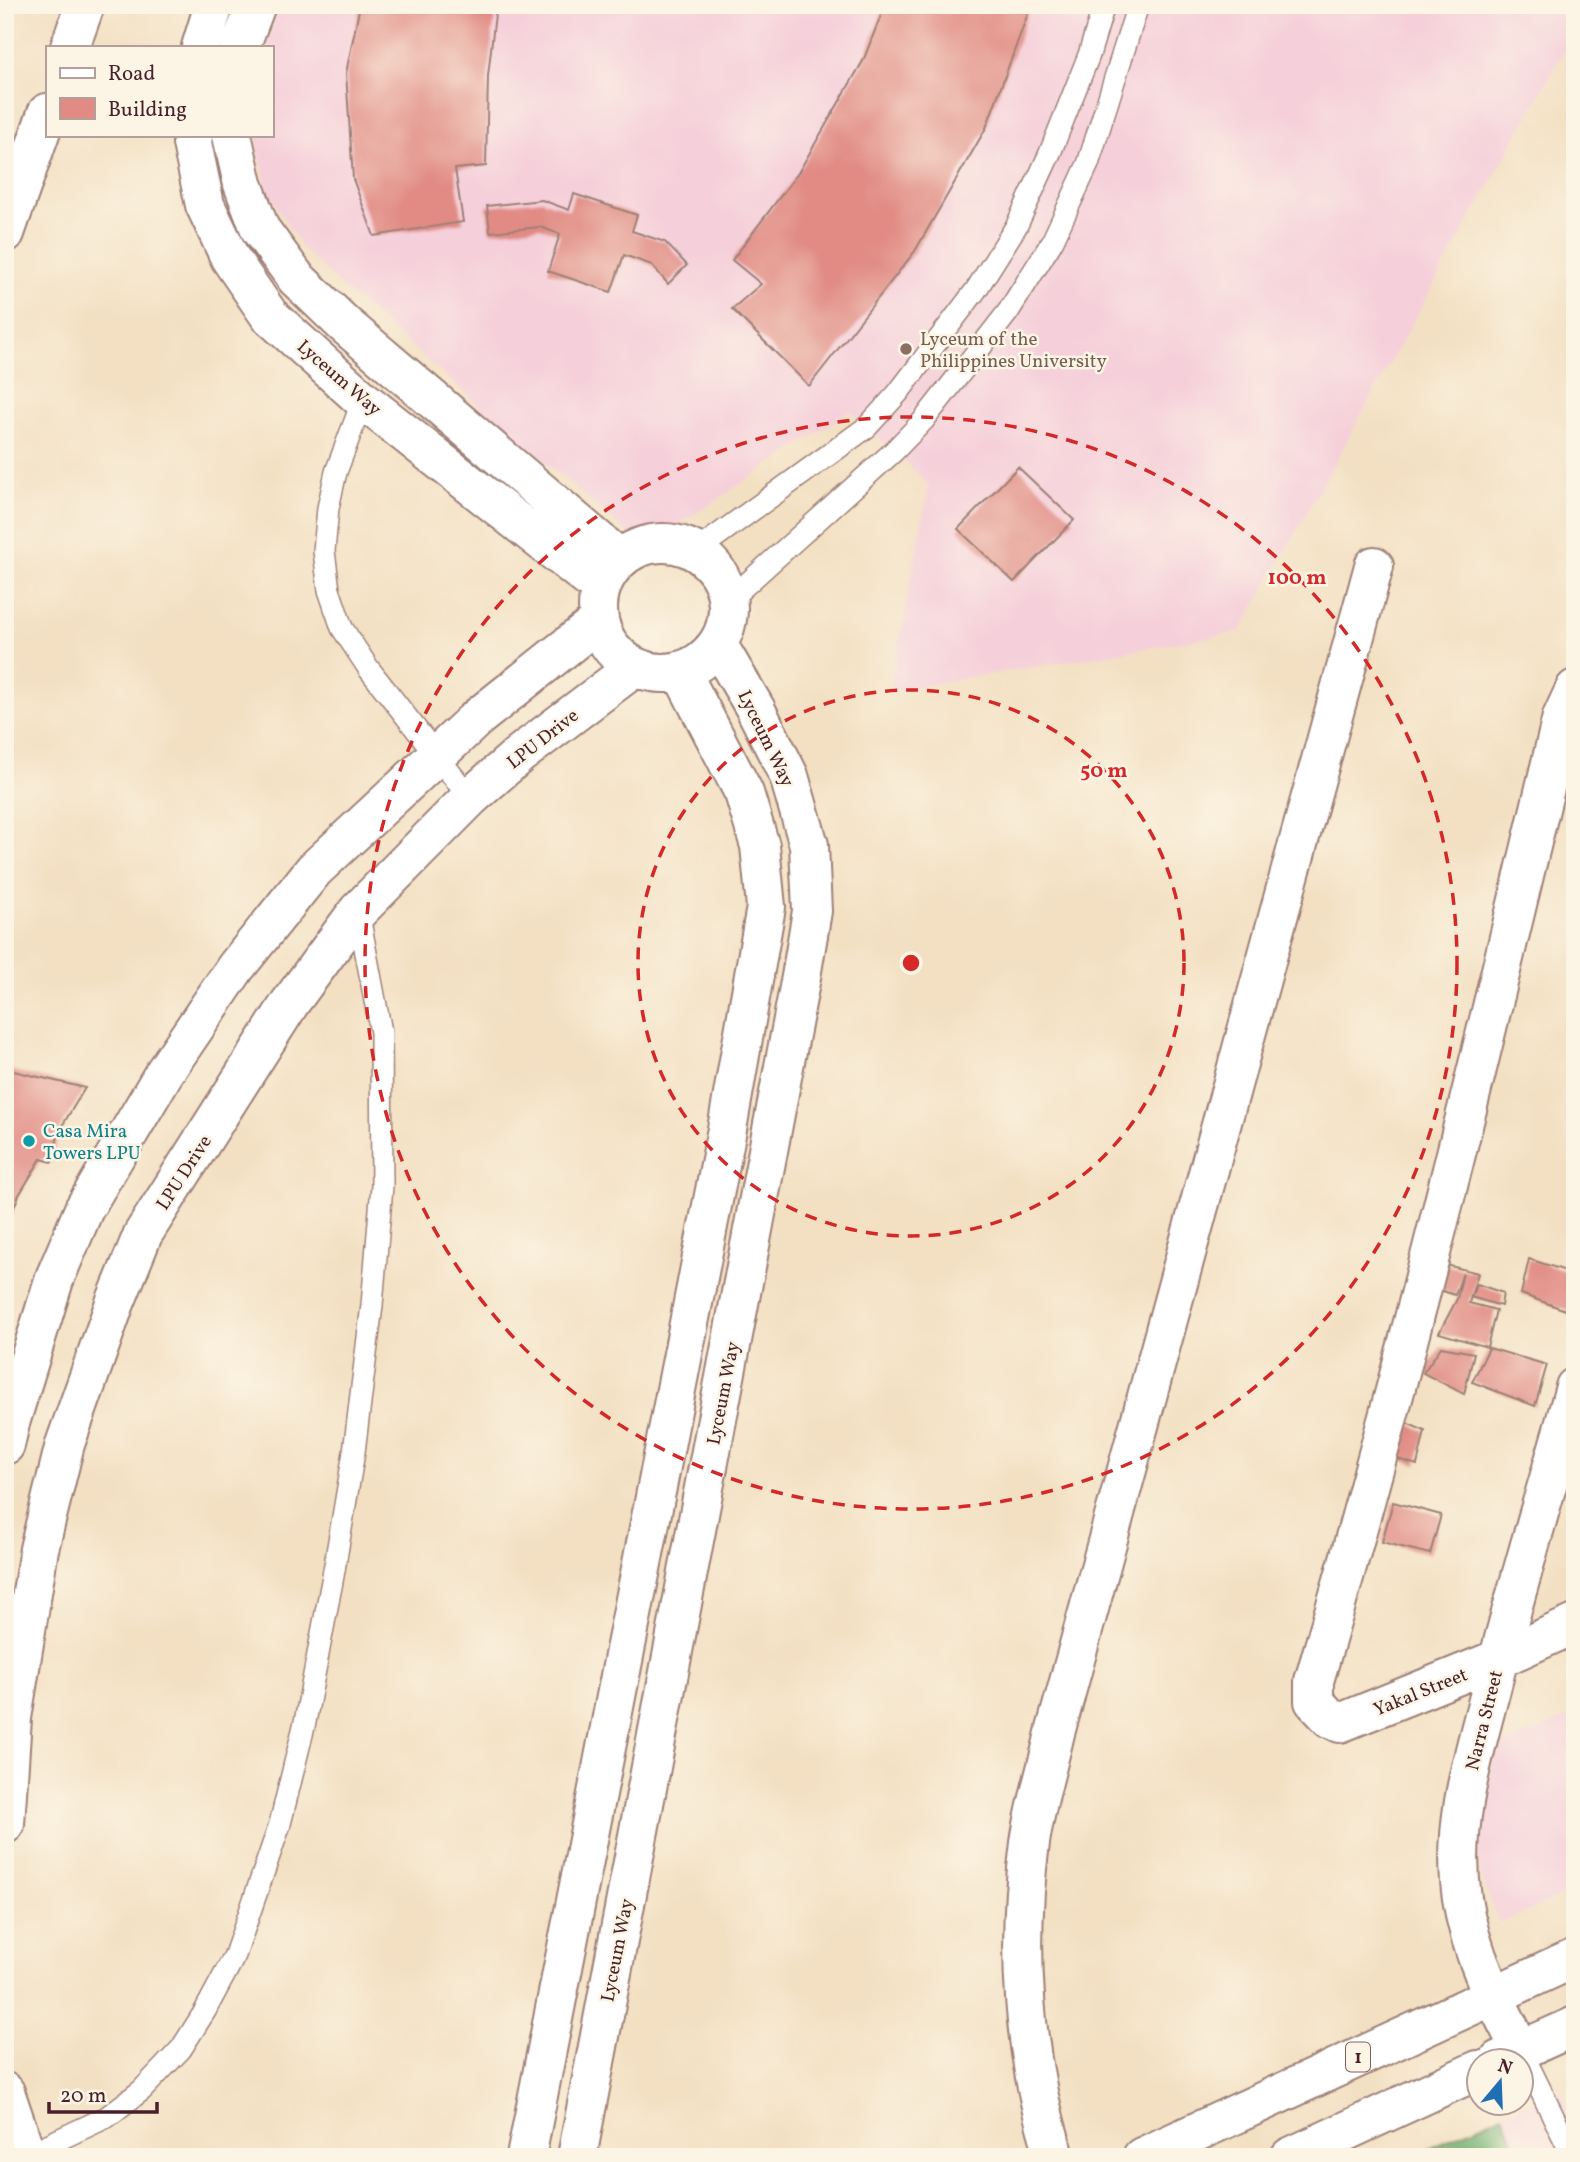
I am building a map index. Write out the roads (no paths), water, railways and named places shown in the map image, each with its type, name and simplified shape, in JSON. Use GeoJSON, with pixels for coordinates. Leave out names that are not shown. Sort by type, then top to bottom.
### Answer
{"type":"FeatureCollection","features":[{"type":"Feature","properties":{"kind":"main road"},"geometry":{"type":"LineString","coordinates":[[70,46],[85,5]]}},
{"type":"Feature","properties":{"kind":"main road"},"geometry":{"type":"LineString","coordinates":[[201,46],[214,5]]}},
{"type":"Feature","properties":{"kind":"main road"},"geometry":{"type":"LineString","coordinates":[[240,46],[256,5]]}},
{"type":"Feature","properties":{"kind":"main road"},"geometry":{"type":"LineString","coordinates":[[5,233],[46,116]]}},
{"type":"Feature","properties":{"kind":"main road","name":"Lyceum Way"},"geometry":{"type":"LineString","coordinates":[[192,136],[205,205],[230,258],[270,315],[363,400],[607,589]]}},
{"type":"Feature","properties":{"kind":"main road"},"geometry":{"type":"LineString","coordinates":[[5,1445],[54,1280],[84,1209],[164,1073],[236,967],[314,870],[435,754],[477,718],[607,589],[638,548],[657,543],[678,544],[696,551],[712,565],[723,581],[729,600],[727,624],[718,645],[702,661],[681,671],[658,673],[635,667],[618,656],[606,640],[607,589],[296,278],[260,229],[243,184],[232,136]]}},
{"type":"Feature","properties":{"kind":"main road"},"geometry":{"type":"LineString","coordinates":[[1055,2157],[1043,2120],[1026,2023],[1023,1923],[1030,1841],[1055,1733],[1374,566]]}},
{"type":"Feature","properties":{"kind":"main road","name":"Lyceum Way"},"geometry":{"type":"LineString","coordinates":[[577,2157],[812,911],[809,845],[789,776],[755,708],[718,645]]}},
{"type":"Feature","properties":{"kind":"main road","name":"LPU Drive"},"geometry":{"type":"LineString","coordinates":[[5,1824],[12,1718],[39,1549],[65,1444],[115,1303],[143,1234],[290,1003],[358,911],[470,798],[520,754],[635,667]]}},
{"type":"Feature","properties":{"kind":"main road"},"geometry":{"type":"LineString","coordinates":[[526,2157],[727,1129],[766,907],[760,846],[744,793],[681,671]]}},
{"type":"Feature","properties":{"kind":"main road","name":"Yakal Street"},"geometry":{"type":"LineString","coordinates":[[1575,689],[1562,717],[1492,1011],[1419,1299],[1361,1521],[1314,1681],[1314,1700],[1321,1711],[1340,1723],[1499,1659],[1575,1624]]}},
{"type":"Feature","properties":{"kind":"main road","name":"Narra Street"},"geometry":{"type":"LineString","coordinates":[[1507,2046],[1469,1934],[1461,1896],[1458,1846],[1462,1805],[1499,1659],[1575,1387]]}},
{"type":"Feature","properties":{"kind":"main road","name":"1"},"geometry":{"type":"LineString","coordinates":[[1142,2157],[1575,1958]]}},
{"type":"Feature","properties":{"kind":"main road"},"geometry":{"type":"LineString","coordinates":[[1530,2046],[1575,2026]]}},
{"type":"Feature","properties":{"kind":"main road"},"geometry":{"type":"LineString","coordinates":[[1290,2157],[1464,2077]]}},
{"type":"Feature","properties":{"kind":"main road"},"geometry":{"type":"LineString","coordinates":[[5,2092],[27,2156]]}},
{"type":"Feature","properties":{"kind":"lane"},"geometry":{"type":"LineString","coordinates":[[696,551],[867,427],[898,393],[976,290],[1017,225],[1051,153],[1089,55],[1104,5]]}},
{"type":"Feature","properties":{"kind":"lane"},"geometry":{"type":"LineString","coordinates":[[729,600],[894,451],[923,421],[1008,313],[1052,242],[1088,164],[1138,5]]}},
{"type":"Feature","properties":{"kind":"lane"},"geometry":{"type":"LineString","coordinates":[[363,400],[336,472],[328,508],[324,551],[329,590],[342,628],[369,669],[470,798]]}},
{"type":"Feature","properties":{"kind":"lane"},"geometry":{"type":"LineString","coordinates":[[27,2156],[107,2117],[142,2090],[181,2049],[235,1955],[280,1824],[315,1669],[354,1452],[372,1305],[382,1186],[381,1032],[358,911]]}},
{"type":"Feature","properties":{"kind":"lane"},"geometry":{"type":"LineString","coordinates":[[1534,2094],[1573,2157]]}},
{"type":"Feature","properties":{"kind":"place","name":"Lyceum of the Philippines University"},"geometry":{"type":"Point","coordinates":[906,349]}},
{"type":"Feature","properties":{"kind":"place","name":"Casa Mira Towers LPU"},"geometry":{"type":"Point","coordinates":[29,1141]}}]}
